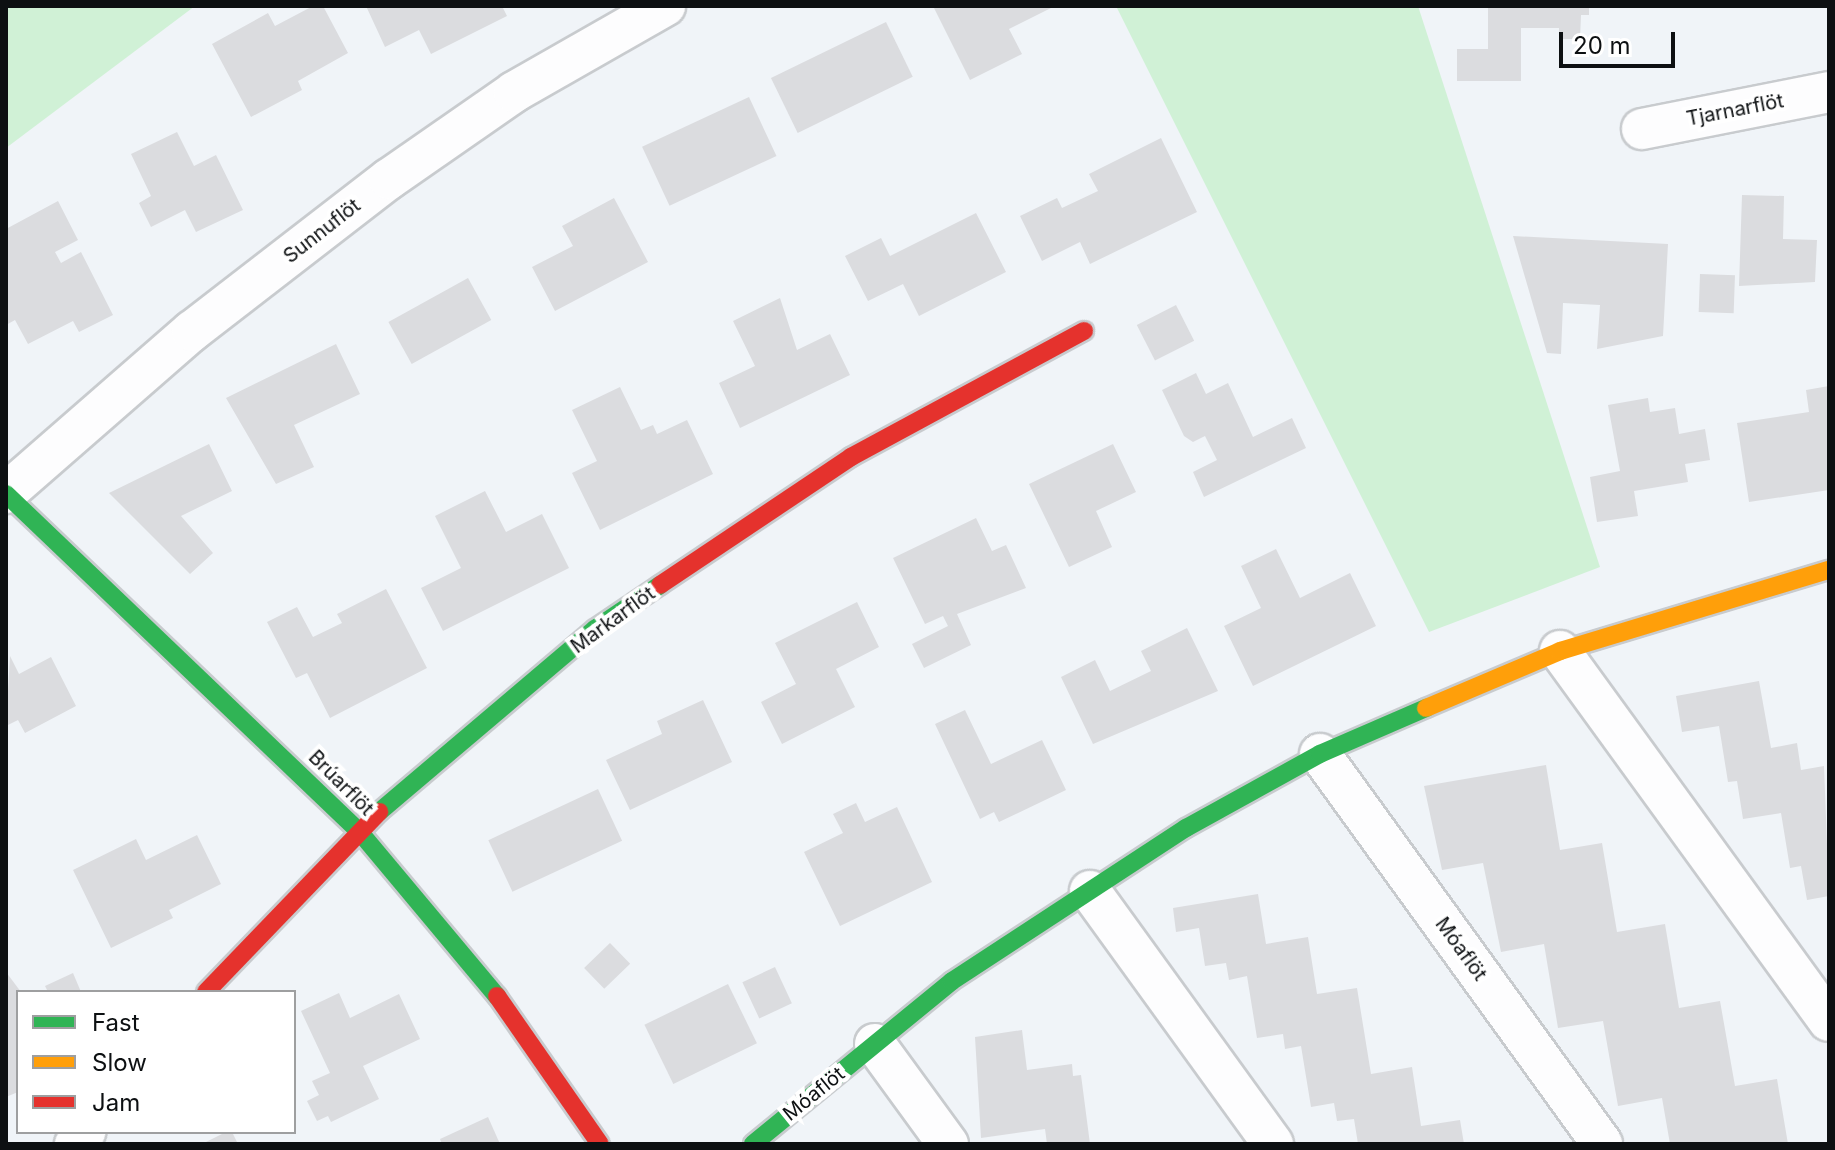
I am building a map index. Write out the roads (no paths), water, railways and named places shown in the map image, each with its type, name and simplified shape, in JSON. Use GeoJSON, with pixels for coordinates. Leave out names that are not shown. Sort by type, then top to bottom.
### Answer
{"type":"FeatureCollection","features":[{"type":"Feature","properties":{"kind":"street","name":"Sunnuflöt"},"geometry":{"type":"LineString","coordinates":[[6,494],[192,331],[389,179],[514,92],[665,6]]}},
{"type":"Feature","properties":{"kind":"street","name":"Tjarnarflöt"},"geometry":{"type":"LineString","coordinates":[[1642,129],[1829,92]]}},
{"type":"Feature","properties":{"kind":"street","name":"Markarflöt"},"geometry":{"type":"LineString","coordinates":[[208,990],[358,830],[607,621],[851,457],[1084,331]]}},
{"type":"Feature","properties":{"kind":"street","name":"Brúarflöt"},"geometry":{"type":"LineString","coordinates":[[6,494],[358,830],[515,1017],[600,1144]]}},
{"type":"Feature","properties":{"kind":"street","name":"Móaflöt"},"geometry":{"type":"LineString","coordinates":[[753,1144],[952,981],[1186,828],[1320,754],[1560,651],[1827,574]]}},
{"type":"Feature","properties":{"kind":"street"},"geometry":{"type":"LineString","coordinates":[[1560,651],[1829,1021]]}},
{"type":"Feature","properties":{"kind":"street","name":"Móaflöt"},"geometry":{"type":"LineString","coordinates":[[1320,754],[1602,1144]]}},
{"type":"Feature","properties":{"kind":"street"},"geometry":{"type":"LineString","coordinates":[[1090,891],[1273,1144]]}},
{"type":"Feature","properties":{"kind":"street"},"geometry":{"type":"LineString","coordinates":[[875,1044],[948,1144]]}}]}
